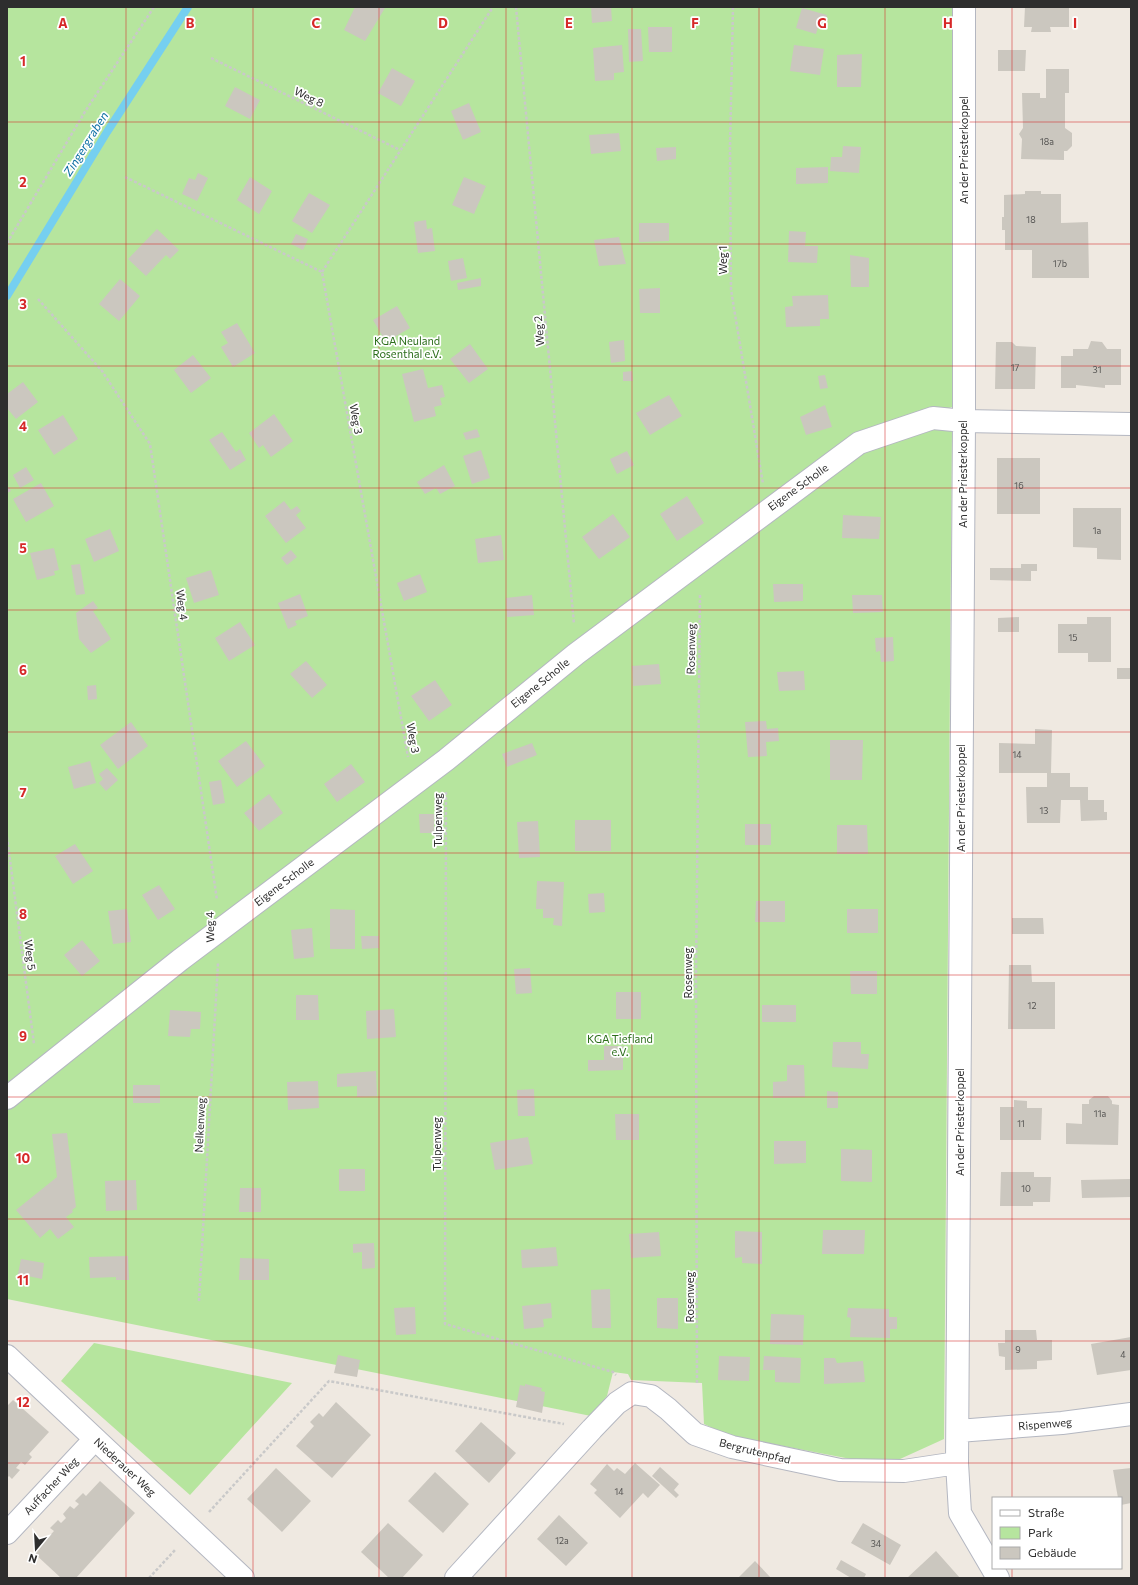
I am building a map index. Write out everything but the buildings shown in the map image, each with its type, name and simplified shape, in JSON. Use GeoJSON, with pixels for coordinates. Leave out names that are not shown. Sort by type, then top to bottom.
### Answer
{"type":"FeatureCollection","features":[{"type":"Feature","properties":{"kind":"street","name":"An der Priesterkoppel"},"geometry":{"type":"LineString","coordinates":[[964,7],[964,421],[957,1463],[960,1513],[992,1568]]}},
{"type":"Feature","properties":{"kind":"street","name":"Eigene Scholle"},"geometry":{"type":"LineString","coordinates":[[7,1098],[219,941],[576,654],[859,443],[933,418],[964,421],[1131,424]]}},
{"type":"Feature","properties":{"kind":"street","name":"Niederauer Weg"},"geometry":{"type":"LineString","coordinates":[[7,1356],[243,1578]]}},
{"type":"Feature","properties":{"kind":"street"},"geometry":{"type":"LineString","coordinates":[[456,1578],[592,1429],[617,1403],[632,1393]]}},
{"type":"Feature","properties":{"kind":"street","name":"Bergrutenpfad"},"geometry":{"type":"LineString","coordinates":[[632,1393],[642,1393],[651,1396],[668,1409],[695,1434],[740,1449],[840,1470],[864,1472],[904,1471],[957,1463]]}},
{"type":"Feature","properties":{"kind":"street","name":"Rispenweg"},"geometry":{"type":"LineString","coordinates":[[958,1431],[1062,1423],[1131,1414]]}},
{"type":"Feature","properties":{"kind":"street","name":"Auffacher Weg"},"geometry":{"type":"LineString","coordinates":[[7,1533],[95,1439]]}},
{"type":"Feature","properties":{"kind":"street","name":"An der Priesterkoppel"},"geometry":{"type":"LineString","coordinates":[[993,1569],[998,1578]]}},
{"type":"Feature","properties":{"kind":"path"},"geometry":{"type":"LineString","coordinates":[[7,243],[86,110],[154,7]]}},
{"type":"Feature","properties":{"kind":"path"},"geometry":{"type":"LineString","coordinates":[[125,176],[322,272],[492,7]]}},
{"type":"Feature","properties":{"kind":"path","name":"Weg 2"},"geometry":{"type":"LineString","coordinates":[[516,7],[576,654]]}},
{"type":"Feature","properties":{"kind":"path","name":"Weg 1"},"geometry":{"type":"LineString","coordinates":[[733,7],[730,147],[731,290],[768,510]]}},
{"type":"Feature","properties":{"kind":"path","name":"Weg 8"},"geometry":{"type":"LineString","coordinates":[[210,58],[400,150]]}},
{"type":"Feature","properties":{"kind":"path","name":"Weg 3"},"geometry":{"type":"LineString","coordinates":[[322,272],[413,785]]}},
{"type":"Feature","properties":{"kind":"path","name":"Weg 4"},"geometry":{"type":"LineString","coordinates":[[38,299],[102,371],[150,444],[217,897],[219,941]]}},
{"type":"Feature","properties":{"kind":"path","name":"Rosenweg"},"geometry":{"type":"LineString","coordinates":[[697,1383],[696,976],[699,563]]}},
{"type":"Feature","properties":{"kind":"path","name":"Tulpenweg"},"geometry":{"type":"LineString","coordinates":[[446,760],[445,1324],[613,1372],[632,1393]]}},
{"type":"Feature","properties":{"kind":"path","name":"Weg 5"},"geometry":{"type":"LineString","coordinates":[[7,837],[38,1074]]}},
{"type":"Feature","properties":{"kind":"path","name":"Nelkenweg"},"geometry":{"type":"LineString","coordinates":[[198,1301],[219,941]]}},
{"type":"Feature","properties":{"kind":"path"},"geometry":{"type":"LineString","coordinates":[[149,1578],[329,1380],[592,1429]]}},
{"type":"Feature","properties":{"kind":"green space","name":"KGA Neuland Rosenthal e.V."},"geometry":{"type":"Polygon","coordinates":[[[7,7],[954,7],[952,407],[857,438],[7,1089],[7,7]]]}},
{"type":"Feature","properties":{"kind":"green space","name":"KGA Tiefland e.V."},"geometry":{"type":"Polygon","coordinates":[[[927,426],[952,428],[944,1439],[900,1459],[856,1460],[730,1436],[704,1424],[702,1383],[631,1380],[628,1374],[613,1372],[607,1396],[591,1416],[7,1299],[7,1107],[577,662],[861,449],[927,426]]]}},
{"type":"Feature","properties":{"kind":"green space"},"geometry":{"type":"Polygon","coordinates":[[[94,1343],[292,1383],[190,1495],[61,1381],[94,1343]]]}},
{"type":"Feature","properties":{"kind":"waterway","name":"Zingergraben"},"geometry":{"type":"LineString","coordinates":[[7,296],[107,132],[188,7]]}}]}
